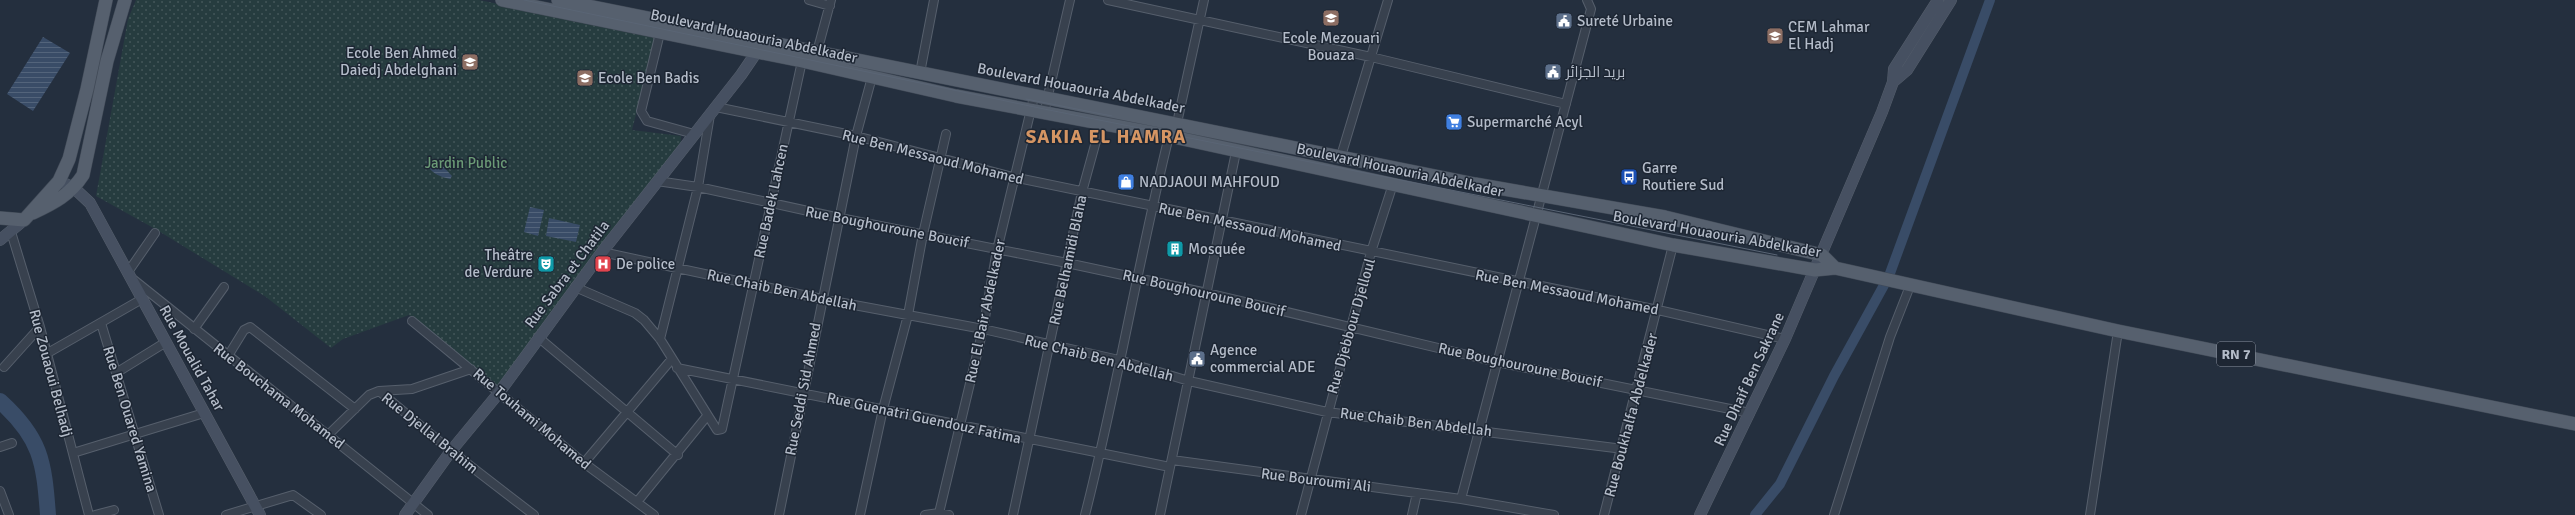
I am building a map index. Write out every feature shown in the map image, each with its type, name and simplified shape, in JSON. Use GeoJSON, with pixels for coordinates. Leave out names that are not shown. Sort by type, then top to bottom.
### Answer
{"type":"FeatureCollection","features":[{"type":"Feature","properties":{"kind":"main road"},"geometry":{"type":"LineString","coordinates":[[26,217],[58,181],[69,159],[79,122],[106,0]]}},
{"type":"Feature","properties":{"kind":"main road"},"geometry":{"type":"LineString","coordinates":[[0,218],[26,217],[63,198],[74,188],[83,175],[106,73],[125,0]]}},
{"type":"Feature","properties":{"kind":"main road","name":"Boulevard Houaouria Abdelkader"},"geometry":{"type":"LineString","coordinates":[[502,0],[660,33],[757,46],[818,52],[1040,98],[1177,123],[1475,184],[1665,217],[1822,255],[1834,268]]}},
{"type":"Feature","properties":{"kind":"main road","name":"Boulevard Houaouria Abdelkader"},"geometry":{"type":"LineString","coordinates":[[558,0],[591,4],[757,46],[802,61],[872,77],[1169,136],[1236,152],[1393,184],[1673,245],[1815,270],[1834,268]]}},
{"type":"Feature","properties":{"kind":"main road"},"geometry":{"type":"LineString","coordinates":[[91,69],[106,73]]}},
{"type":"Feature","properties":{"kind":"main road"},"geometry":{"type":"LineString","coordinates":[[79,122],[95,121]]}},
{"type":"Feature","properties":{"kind":"main road","name":"RN 7"},"geometry":{"type":"LineString","coordinates":[[1834,268],[1868,277],[2118,331],[2575,424]]}},
{"type":"Feature","properties":{"kind":"street"},"geometry":{"type":"LineString","coordinates":[[809,0],[830,3],[818,52]]}},
{"type":"Feature","properties":{"kind":"street"},"geometry":{"type":"LineString","coordinates":[[920,73],[934,0]]}},
{"type":"Feature","properties":{"kind":"street"},"geometry":{"type":"LineString","coordinates":[[1037,111],[1070,0]]}},
{"type":"Feature","properties":{"kind":"street"},"geometry":{"type":"LineString","coordinates":[[1108,0],[1371,57],[1566,104]]}},
{"type":"Feature","properties":{"kind":"street"},"geometry":{"type":"LineString","coordinates":[[1177,123],[1204,0]]}},
{"type":"Feature","properties":{"kind":"street"},"geometry":{"type":"LineString","coordinates":[[1341,156],[1388,0]]}},
{"type":"Feature","properties":{"kind":"street"},"geometry":{"type":"LineString","coordinates":[[1461,499],[1481,430],[1497,362],[1543,195],[1583,41],[1591,9],[1587,0]]}},
{"type":"Feature","properties":{"kind":"street","name":"Rue Dhaif Ben Sakrane"},"geometry":{"type":"LineString","coordinates":[[1700,515],[1750,414],[1822,255],[1893,82],[1896,65],[1938,0]]}},
{"type":"Feature","properties":{"kind":"street"},"geometry":{"type":"LineString","coordinates":[[1893,82],[1907,70],[1951,0]]}},
{"type":"Feature","properties":{"kind":"street"},"geometry":{"type":"LineString","coordinates":[[660,33],[641,111],[643,117],[646,121],[694,134]]}},
{"type":"Feature","properties":{"kind":"street","name":"Rue Sabra et Chatila"},"geometry":{"type":"LineString","coordinates":[[405,515],[451,451],[498,394],[575,287],[657,180],[713,111],[757,46]]}},
{"type":"Feature","properties":{"kind":"street","name":"Rue Badek Lahcen"},"geometry":{"type":"LineString","coordinates":[[708,416],[717,430],[723,427],[787,122],[802,61]]}},
{"type":"Feature","properties":{"kind":"street","name":"Rue Seddi Sid Ahmed"},"geometry":{"type":"LineString","coordinates":[[779,515],[802,392],[840,218],[856,136],[872,77]]}},
{"type":"Feature","properties":{"kind":"street"},"geometry":{"type":"LineString","coordinates":[[1037,111],[1040,98]]}},
{"type":"Feature","properties":{"kind":"street"},"geometry":{"type":"LineString","coordinates":[[1037,111],[1040,98]]}},
{"type":"Feature","properties":{"kind":"street"},"geometry":{"type":"LineString","coordinates":[[660,339],[698,187],[713,111]]}},
{"type":"Feature","properties":{"kind":"street","name":"Rue Ben Messaoud Mohamed"},"geometry":{"type":"LineString","coordinates":[[713,111],[787,122],[856,136],[1014,177],[1082,192],[1658,310],[1785,339]]}},
{"type":"Feature","properties":{"kind":"street","name":"Rue El Bair Abdelkader"},"geometry":{"type":"LineString","coordinates":[[939,513],[983,328],[997,250],[1014,177],[1037,111]]}},
{"type":"Feature","properties":{"kind":"street","name":"Rue Belhamidi Blaha"},"geometry":{"type":"LineString","coordinates":[[1013,515],[1082,192],[1100,123]]}},
{"type":"Feature","properties":{"kind":"street"},"geometry":{"type":"LineString","coordinates":[[860,515],[883,409],[908,315],[923,234],[946,134]]}},
{"type":"Feature","properties":{"kind":"street"},"geometry":{"type":"LineString","coordinates":[[1085,515],[1101,453],[1119,360],[1138,278],[1151,207],[1169,136]]}},
{"type":"Feature","properties":{"kind":"street"},"geometry":{"type":"LineString","coordinates":[[1163,515],[1160,515],[1207,293],[1220,221],[1236,152]]}},
{"type":"Feature","properties":{"kind":"street","name":"Rue Boughouroune Boucif"},"geometry":{"type":"LineString","coordinates":[[657,180],[698,187],[770,204],[1138,278],[1497,362],[1638,389],[1750,414]]}},
{"type":"Feature","properties":{"kind":"street","name":"Rue Moualid Tahar"},"geometry":{"type":"LineString","coordinates":[[58,181],[74,188],[90,203],[98,216],[142,300],[257,510]]}},
{"type":"Feature","properties":{"kind":"street","name":"Rue Djebbour Djelloul"},"geometry":{"type":"LineString","coordinates":[[1301,515],[1327,412],[1371,252],[1393,184]]}},
{"type":"Feature","properties":{"kind":"street"},"geometry":{"type":"LineString","coordinates":[[0,240],[12,232],[26,217]]}},
{"type":"Feature","properties":{"kind":"street","name":"Rue Zouaoui Belhadj"},"geometry":{"type":"LineString","coordinates":[[12,232],[40,327],[72,453],[90,515]]}},
{"type":"Feature","properties":{"kind":"street"},"geometry":{"type":"LineString","coordinates":[[129,274],[155,233]]}},
{"type":"Feature","properties":{"kind":"street","name":"Rue Boukhalfa Abdelkader"},"geometry":{"type":"LineString","coordinates":[[1604,515],[1623,449],[1673,245]]}},
{"type":"Feature","properties":{"kind":"street","name":"Rue Chaib Ben Abdellah"},"geometry":{"type":"LineString","coordinates":[[602,252],[822,299],[983,328],[1050,346],[1119,360],[1189,381],[1327,412],[1481,430],[1623,449]]}},
{"type":"Feature","properties":{"kind":"street","name":"Rue Bouchama Mohamed"},"geometry":{"type":"LineString","coordinates":[[129,274],[194,329],[428,515]]}},
{"type":"Feature","properties":{"kind":"street"},"geometry":{"type":"LineString","coordinates":[[1834,515],[1890,337],[1903,284]]}},
{"type":"Feature","properties":{"kind":"street"},"geometry":{"type":"LineString","coordinates":[[194,329],[224,287]]}},
{"type":"Feature","properties":{"kind":"street"},"geometry":{"type":"LineString","coordinates":[[575,287],[635,313],[660,339],[671,360],[708,416],[637,502]]}},
{"type":"Feature","properties":{"kind":"street"},"geometry":{"type":"LineString","coordinates":[[46,354],[142,300]]}},
{"type":"Feature","properties":{"kind":"street","name":"Rue Touhami Mohamed"},"geometry":{"type":"LineString","coordinates":[[412,321],[471,368],[498,394],[584,463],[654,515]]}},
{"type":"Feature","properties":{"kind":"street","name":"Rue Ben Ouared Yamina"},"geometry":{"type":"LineString","coordinates":[[101,323],[159,515]]}},
{"type":"Feature","properties":{"kind":"street"},"geometry":{"type":"LineString","coordinates":[[4,367],[40,327]]}},
{"type":"Feature","properties":{"kind":"street"},"geometry":{"type":"LineString","coordinates":[[228,356],[244,330],[250,328],[355,409]]}},
{"type":"Feature","properties":{"kind":"street"},"geometry":{"type":"LineString","coordinates":[[2090,515],[2118,331]]}},
{"type":"Feature","properties":{"kind":"street"},"geometry":{"type":"LineString","coordinates":[[538,337],[678,454]]}},
{"type":"Feature","properties":{"kind":"street"},"geometry":{"type":"LineString","coordinates":[[116,373],[166,342]]}},
{"type":"Feature","properties":{"kind":"street"},"geometry":{"type":"LineString","coordinates":[[584,463],[671,360]]}},
{"type":"Feature","properties":{"kind":"street"},"geometry":{"type":"LineString","coordinates":[[379,390],[401,391],[471,368]]}},
{"type":"Feature","properties":{"kind":"street","name":"Rue Guenatri Guendouz Fatima"},"geometry":{"type":"LineString","coordinates":[[677,368],[961,424],[1030,441],[1171,464]]}},
{"type":"Feature","properties":{"kind":"street","name":"Rue Djellal Brahim"},"geometry":{"type":"LineString","coordinates":[[328,435],[369,395],[379,390],[451,451],[534,515]]}},
{"type":"Feature","properties":{"kind":"street"},"geometry":{"type":"LineString","coordinates":[[72,453],[204,413]]}},
{"type":"Feature","properties":{"kind":"street"},"geometry":{"type":"LineString","coordinates":[[0,448],[12,443]]}},
{"type":"Feature","properties":{"kind":"street","name":"Rue Bouroumi Ali"},"geometry":{"type":"LineString","coordinates":[[1171,464],[1417,493],[1554,515]]}},
{"type":"Feature","properties":{"kind":"street"},"geometry":{"type":"LineString","coordinates":[[0,491],[9,515]]}},
{"type":"Feature","properties":{"kind":"street"},"geometry":{"type":"LineString","coordinates":[[1412,515],[1417,493]]}},
{"type":"Feature","properties":{"kind":"street"},"geometry":{"type":"LineString","coordinates":[[226,515],[257,510],[293,494],[321,515]]}},
{"type":"Feature","properties":{"kind":"street"},"geometry":{"type":"LineString","coordinates":[[1497,515],[1499,506]]}},
{"type":"Feature","properties":{"kind":"street"},"geometry":{"type":"LineString","coordinates":[[95,515],[114,510]]}},
{"type":"Feature","properties":{"kind":"street"},"geometry":{"type":"LineString","coordinates":[[926,515],[939,513],[949,515]]}},
{"type":"Feature","properties":{"kind":"green space","name":"Jardin Public"},"geometry":{"type":"Polygon","coordinates":[[[136,0],[479,0],[656,37],[632,130],[681,136],[680,152],[501,386],[496,386],[409,315],[343,339],[331,348],[266,297],[157,230],[96,196],[128,19],[136,0]]]}},
{"type":"Feature","properties":{"kind":"water"},"geometry":{"type":"Polygon","coordinates":[[[43,37],[70,53],[33,111],[7,94],[43,37]]]}},
{"type":"Feature","properties":{"kind":"water"},"geometry":{"type":"Polygon","coordinates":[[[427,160],[439,162],[452,176],[450,179],[442,177],[432,171],[429,168],[427,160]]]}},
{"type":"Feature","properties":{"kind":"water"},"geometry":{"type":"Polygon","coordinates":[[[530,207],[544,210],[538,236],[524,232],[530,207]]]}},
{"type":"Feature","properties":{"kind":"water"},"geometry":{"type":"Polygon","coordinates":[[[549,218],[580,225],[576,242],[546,236],[549,218]]]}},
{"type":"Feature","properties":{"kind":"waterway"},"geometry":{"type":"LineString","coordinates":[[1755,515],[1780,484],[1834,376],[1889,276],[1990,0]]}},
{"type":"Feature","properties":{"kind":"waterway"},"geometry":{"type":"LineString","coordinates":[[0,401],[14,414],[24,427],[38,452],[45,480],[48,515]]}},
{"type":"Feature","properties":{"kind":"tram line"},"geometry":{"type":"LineString","coordinates":[[524,0],[1044,109],[1777,255]]}},
{"type":"Feature","properties":{"kind":"tram line"},"geometry":{"type":"LineString","coordinates":[[1026,99],[1112,116]]}},
{"type":"Feature","properties":{"kind":"place","name":"Ecole Mezouari Bouaza"},"geometry":{"type":"Point","coordinates":[1331,18]}},
{"type":"Feature","properties":{"kind":"place","name":"Sureté Urbaine"},"geometry":{"type":"Point","coordinates":[1564,21]}},
{"type":"Feature","properties":{"kind":"place","name":"CEM Lahmar El Hadj"},"geometry":{"type":"Point","coordinates":[1775,36]}},
{"type":"Feature","properties":{"kind":"place","name":"Ecole Ben Ahmed Daiedj Abdelghani"},"geometry":{"type":"Point","coordinates":[470,62]}},
{"type":"Feature","properties":{"kind":"place","name":"بريد الجزائر"},"geometry":{"type":"Point","coordinates":[1553,72]}},
{"type":"Feature","properties":{"kind":"place","name":"Ecole Ben Badis"},"geometry":{"type":"Point","coordinates":[585,78]}},
{"type":"Feature","properties":{"kind":"place","name":"Supermarché Acyl"},"geometry":{"type":"Point","coordinates":[1454,122]}},
{"type":"Feature","properties":{"kind":"place","name":"Garre Routiere Sud"},"geometry":{"type":"Point","coordinates":[1629,177]}},
{"type":"Feature","properties":{"kind":"place","name":"NADJAOUI MAHFOUD"},"geometry":{"type":"Point","coordinates":[1126,182]}},
{"type":"Feature","properties":{"kind":"place","name":"Mosquée"},"geometry":{"type":"Point","coordinates":[1175,249]}},
{"type":"Feature","properties":{"kind":"place","name":"Theâtre de Verdure"},"geometry":{"type":"Point","coordinates":[546,264]}},
{"type":"Feature","properties":{"kind":"place","name":"De police"},"geometry":{"type":"Point","coordinates":[603,264]}},
{"type":"Feature","properties":{"kind":"place","name":"Agence commercial ADE"},"geometry":{"type":"Point","coordinates":[1197,359]}},
{"type":"Feature","properties":{"kind":"district","name":"SAKIA EL HAMRA"},"geometry":{"type":"Point","coordinates":[1106,136]}}]}
